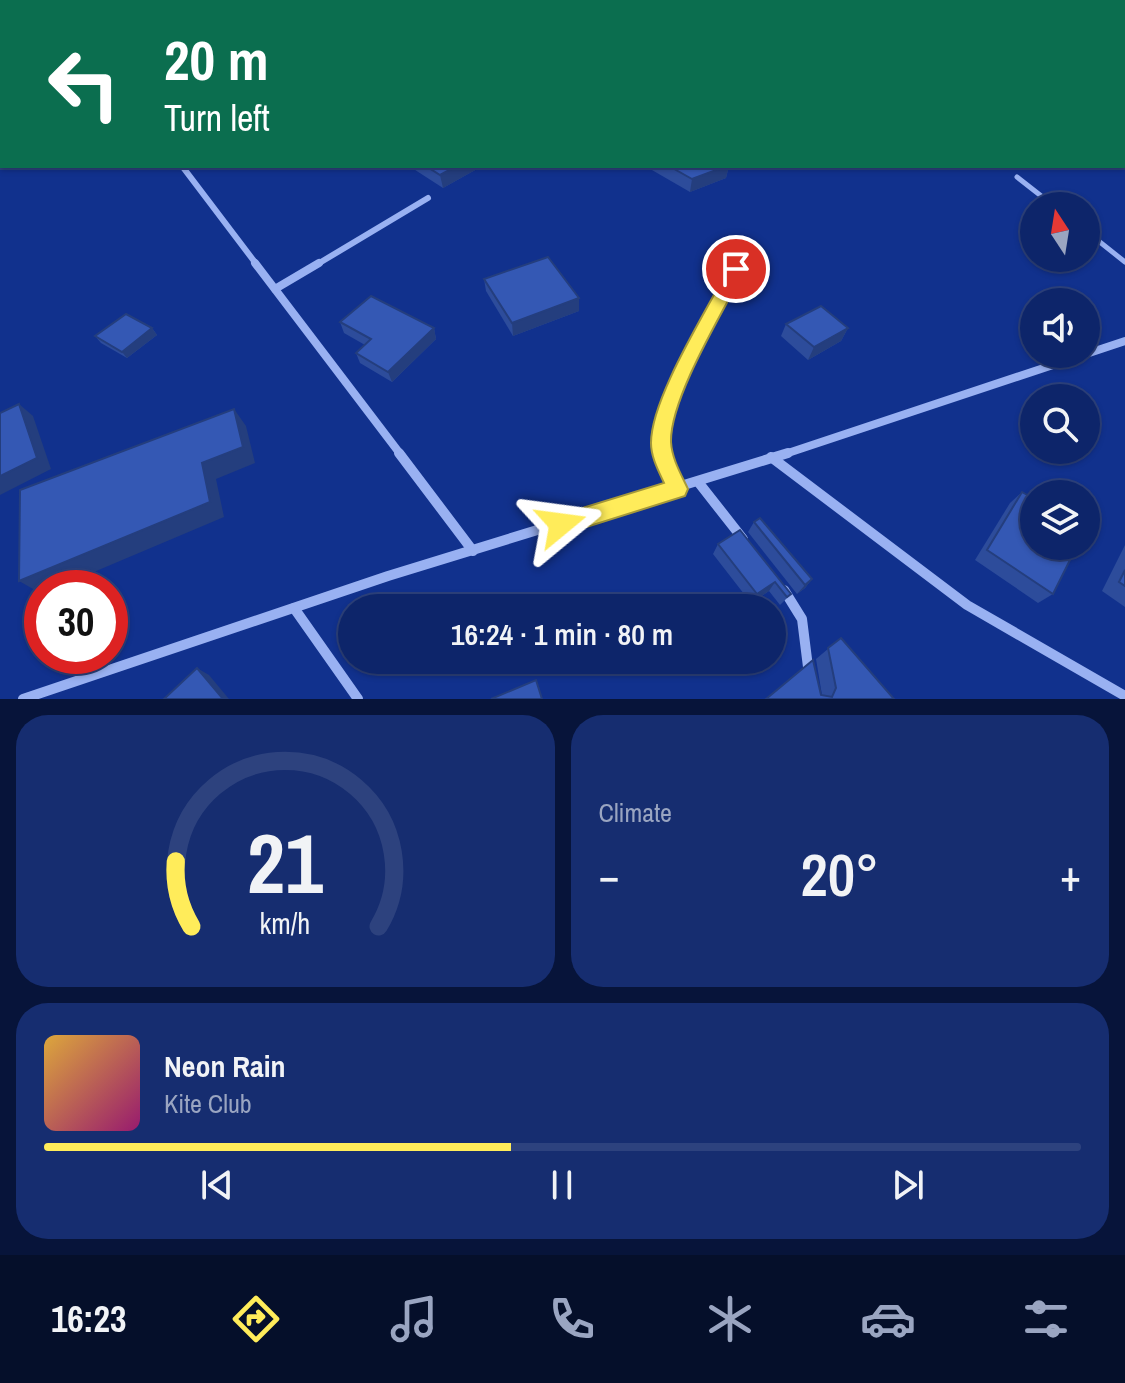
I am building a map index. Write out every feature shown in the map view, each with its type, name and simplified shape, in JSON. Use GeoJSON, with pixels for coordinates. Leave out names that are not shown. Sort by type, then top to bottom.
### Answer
{"type":"FeatureCollection","features":[{"type":"Feature","properties":{"kind":"street"},"geometry":{"type":"LineString","coordinates":[[184,168],[473,551]]}},
{"type":"Feature","properties":{"kind":"street"},"geometry":{"type":"LineString","coordinates":[[275,289],[428,198]]}},
{"type":"Feature","properties":{"kind":"street"},"geometry":{"type":"LineString","coordinates":[[677,489],[663,456],[661,440],[666,406],[736,269]]}},
{"type":"Feature","properties":{"kind":"street"},"geometry":{"type":"LineString","coordinates":[[23,699],[294,608],[699,483],[1125,341]]}},
{"type":"Feature","properties":{"kind":"street"},"geometry":{"type":"LineString","coordinates":[[771,457],[967,605],[1125,696]]}},
{"type":"Feature","properties":{"kind":"street"},"geometry":{"type":"LineString","coordinates":[[699,483],[747,544]]}},
{"type":"Feature","properties":{"kind":"street"},"geometry":{"type":"LineString","coordinates":[[776,580],[802,619],[811,682]]}},
{"type":"Feature","properties":{"kind":"street"},"geometry":{"type":"LineString","coordinates":[[294,608],[358,699]]}},
{"type":"Feature","properties":{"kind":"lane"},"geometry":{"type":"LineString","coordinates":[[1017,177],[1036,192]]}},
{"type":"Feature","properties":{"kind":"lane"},"geometry":{"type":"LineString","coordinates":[[1100,242],[1125,262]]}},
{"type":"Feature","properties":{"kind":"building"},"geometry":{"type":"Polygon","coordinates":[[[429,168],[453,168],[440,175],[429,168]]]}},
{"type":"Feature","properties":{"kind":"building"},"geometry":{"type":"Polygon","coordinates":[[[673,168],[722,168],[692,179],[673,168]]]}},
{"type":"Feature","properties":{"kind":"building"},"geometry":{"type":"Polygon","coordinates":[[[548,257],[579,298],[512,323],[484,279],[548,257]]]}},
{"type":"Feature","properties":{"kind":"building"},"geometry":{"type":"Polygon","coordinates":[[[371,296],[434,328],[388,372],[356,353],[371,339],[340,322],[371,296]]]}},
{"type":"Feature","properties":{"kind":"building"},"geometry":{"type":"Polygon","coordinates":[[[821,306],[848,328],[814,347],[786,324],[821,306]]]}},
{"type":"Feature","properties":{"kind":"building"},"geometry":{"type":"Polygon","coordinates":[[[126,314],[152,328],[122,352],[95,336],[126,314]]]}},
{"type":"Feature","properties":{"kind":"building"},"geometry":{"type":"Polygon","coordinates":[[[19,404],[37,458],[0,476],[0,413],[19,404]]]}},
{"type":"Feature","properties":{"kind":"building"},"geometry":{"type":"Polygon","coordinates":[[[234,409],[243,447],[202,463],[210,502],[46,570],[24,570],[24,579],[19,581],[20,490],[234,409]]]}},
{"type":"Feature","properties":{"kind":"building"},"geometry":{"type":"Polygon","coordinates":[[[1020,495],[1020,560],[1070,560],[1053,594],[987,550],[1020,495]]]}},
{"type":"Feature","properties":{"kind":"building"},"geometry":{"type":"Polygon","coordinates":[[[760,518],[812,579],[805,585],[754,522],[760,518]]]}},
{"type":"Feature","properties":{"kind":"building"},"geometry":{"type":"Polygon","coordinates":[[[740,530],[791,594],[787,597],[775,582],[757,594],[718,544],[740,530]]]}},
{"type":"Feature","properties":{"kind":"building"},"geometry":{"type":"Polygon","coordinates":[[[1125,570],[1125,586],[1119,582],[1125,570]]]}},
{"type":"Feature","properties":{"kind":"building"},"geometry":{"type":"Polygon","coordinates":[[[841,638],[894,699],[766,699],[813,660],[821,695],[832,697],[836,688],[828,648],[841,638]]]}},
{"type":"Feature","properties":{"kind":"building"},"geometry":{"type":"Polygon","coordinates":[[[197,668],[223,699],[164,699],[197,668]]]}},
{"type":"Feature","properties":{"kind":"building"},"geometry":{"type":"Polygon","coordinates":[[[536,680],[542,699],[491,699],[536,680]]]}},
{"type":"Feature","properties":{"kind":"route"},"geometry":{"type":"LineString","coordinates":[[561,524],[677,489],[663,456],[661,440],[666,406],[736,269]]}}]}
